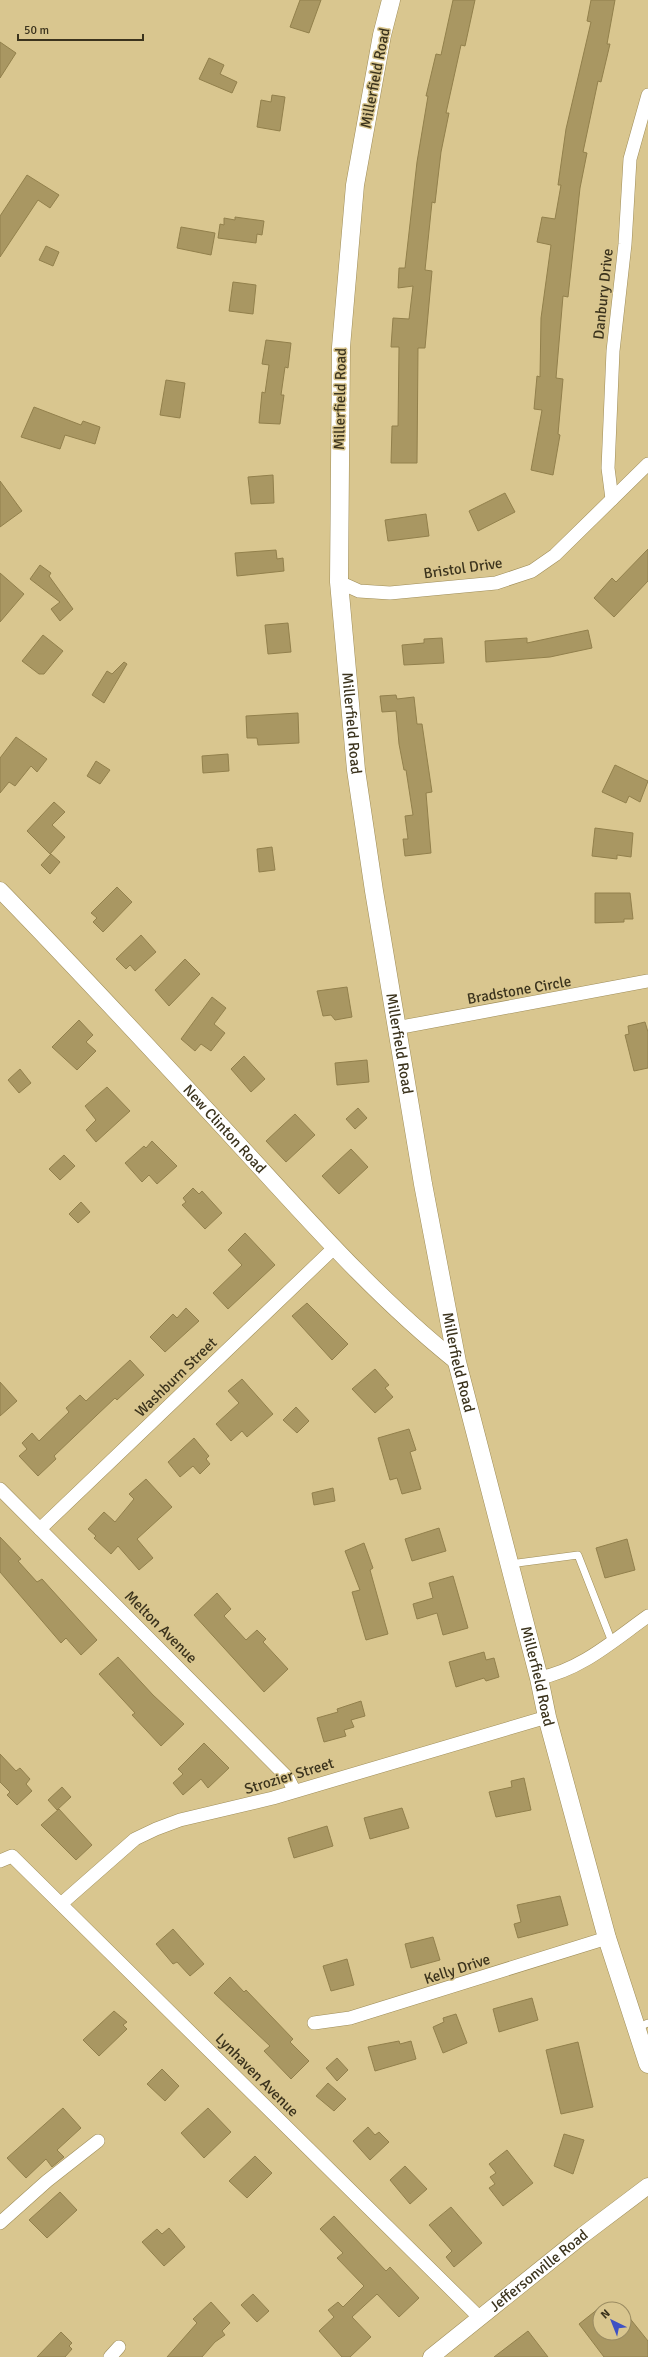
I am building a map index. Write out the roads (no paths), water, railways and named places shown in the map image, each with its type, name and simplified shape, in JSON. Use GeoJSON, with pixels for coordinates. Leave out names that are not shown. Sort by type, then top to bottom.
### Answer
{"type":"FeatureCollection","features":[{"type":"Feature","properties":{"kind":"main road","name":"Millerfield Road"},"geometry":{"type":"LineString","coordinates":[[391,0],[382,35],[355,186],[340,347],[339,582],[356,770],[396,1028],[457,1362],[539,1678],[547,1717],[607,1938],[642,2025],[648,2064]]}},
{"type":"Feature","properties":{"kind":"street","name":"Danbury Drive"},"geometry":{"type":"LineString","coordinates":[[612,499],[608,468],[613,351],[625,244],[630,159],[648,95]]}},
{"type":"Feature","properties":{"kind":"street","name":"Bristol Drive"},"geometry":{"type":"LineString","coordinates":[[339,582],[359,591],[390,593],[496,583],[532,571],[555,555],[648,464]]}},
{"type":"Feature","properties":{"kind":"street","name":"New Clinton Road"},"geometry":{"type":"LineString","coordinates":[[0,890],[79,971],[334,1248],[420,1332],[457,1362]]}},
{"type":"Feature","properties":{"kind":"street","name":"Bradstone Circle"},"geometry":{"type":"LineString","coordinates":[[396,1028],[648,981]]}},
{"type":"Feature","properties":{"kind":"street","name":"Washburn Street"},"geometry":{"type":"LineString","coordinates":[[40,1529],[334,1248]]}},
{"type":"Feature","properties":{"kind":"street","name":"Melton Avenue"},"geometry":{"type":"LineString","coordinates":[[0,1489],[288,1778],[294,1790]]}},
{"type":"Feature","properties":{"kind":"street"},"geometry":{"type":"LineString","coordinates":[[539,1678],[559,1674],[612,1642],[648,1616]]}},
{"type":"Feature","properties":{"kind":"street","name":"Strozier Street"},"geometry":{"type":"LineString","coordinates":[[61,1904],[135,1839],[180,1820],[215,1813],[547,1717]]}},
{"type":"Feature","properties":{"kind":"street","name":"Lynhaven Avenue"},"geometry":{"type":"LineString","coordinates":[[0,1861],[12,1856],[479,2317]]}},
{"type":"Feature","properties":{"kind":"street","name":"Kelly Drive"},"geometry":{"type":"LineString","coordinates":[[314,2023],[358,2016],[607,1938]]}},
{"type":"Feature","properties":{"kind":"street"},"geometry":{"type":"LineString","coordinates":[[0,2223],[47,2181],[98,2141]]}},
{"type":"Feature","properties":{"kind":"street","name":"Jeffersonville Road"},"geometry":{"type":"LineString","coordinates":[[431,2357],[479,2317],[648,2186]]}},
{"type":"Feature","properties":{"kind":"street"},"geometry":{"type":"LineString","coordinates":[[110,2357],[119,2347]]}},
{"type":"Feature","properties":{"kind":"lane"},"geometry":{"type":"LineString","coordinates":[[510,1564],[578,1555],[612,1642]]}}]}
